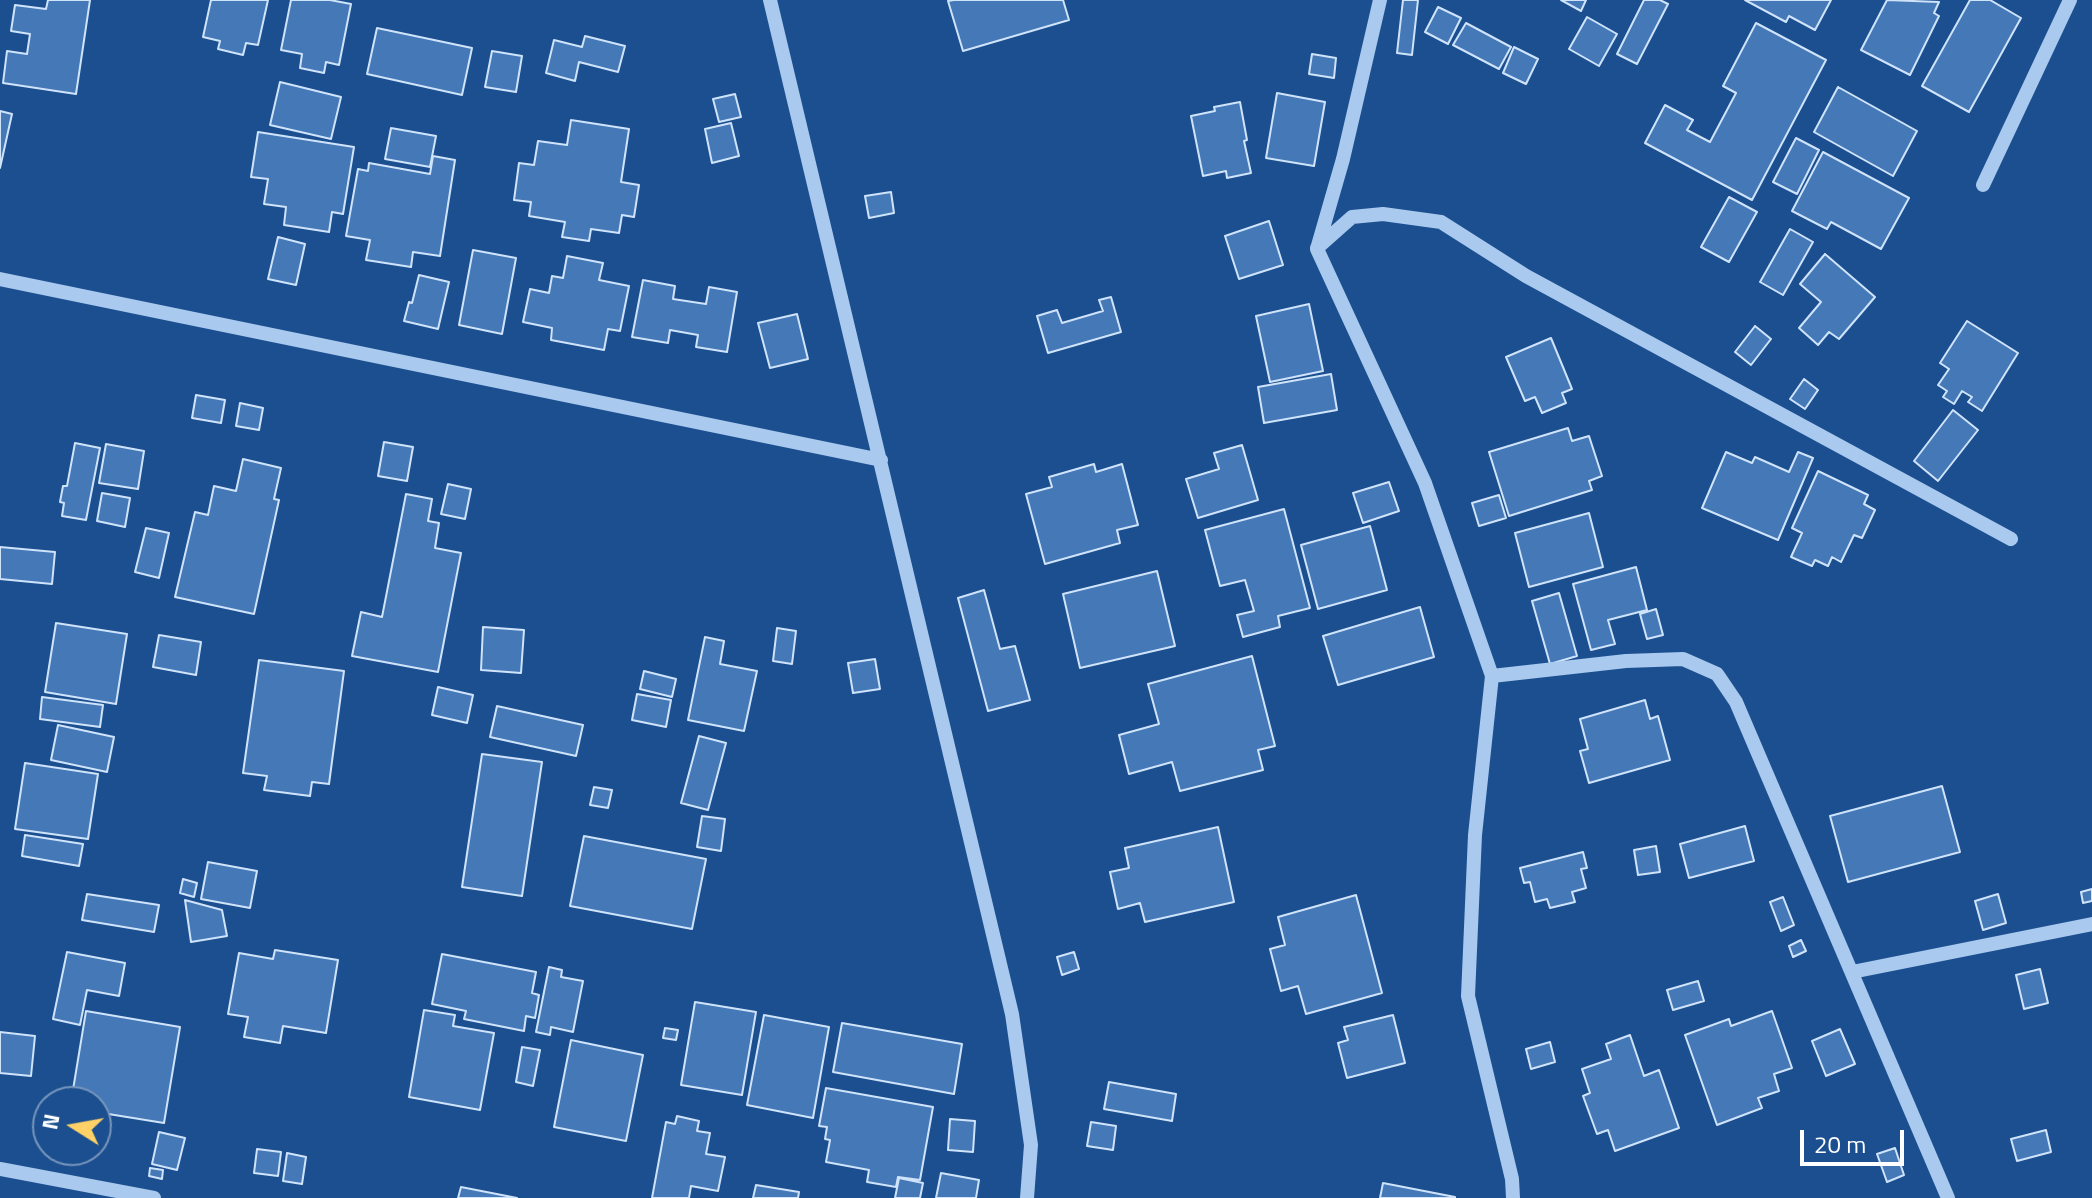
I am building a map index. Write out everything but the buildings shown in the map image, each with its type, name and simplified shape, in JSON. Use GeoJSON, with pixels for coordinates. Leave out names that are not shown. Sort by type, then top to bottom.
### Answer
{"type":"FeatureCollection","features":[{"type":"Feature","properties":{"kind":"street"},"geometry":{"type":"LineString","coordinates":[[770,0],[1012,1014],[1031,1145],[1027,1198]]}},
{"type":"Feature","properties":{"kind":"street"},"geometry":{"type":"LineString","coordinates":[[1380,0],[1343,159],[1317,249],[1425,483],[1492,676],[1475,835],[1468,996],[1512,1179],[1513,1198]]}},
{"type":"Feature","properties":{"kind":"street"},"geometry":{"type":"LineString","coordinates":[[1983,185],[2070,0]]}},
{"type":"Feature","properties":{"kind":"street"},"geometry":{"type":"LineString","coordinates":[[1317,249],[1352,217],[1383,214],[1441,222],[1526,276],[2011,539]]}},
{"type":"Feature","properties":{"kind":"street"},"geometry":{"type":"LineString","coordinates":[[0,279],[881,460]]}},
{"type":"Feature","properties":{"kind":"street"},"geometry":{"type":"LineString","coordinates":[[1492,676],[1626,661],[1683,659],[1717,674],[1736,702],[1948,1198]]}},
{"type":"Feature","properties":{"kind":"street"},"geometry":{"type":"LineString","coordinates":[[1852,972],[2092,924]]}},
{"type":"Feature","properties":{"kind":"street"},"geometry":{"type":"LineString","coordinates":[[0,1169],[152,1198]]}}]}
